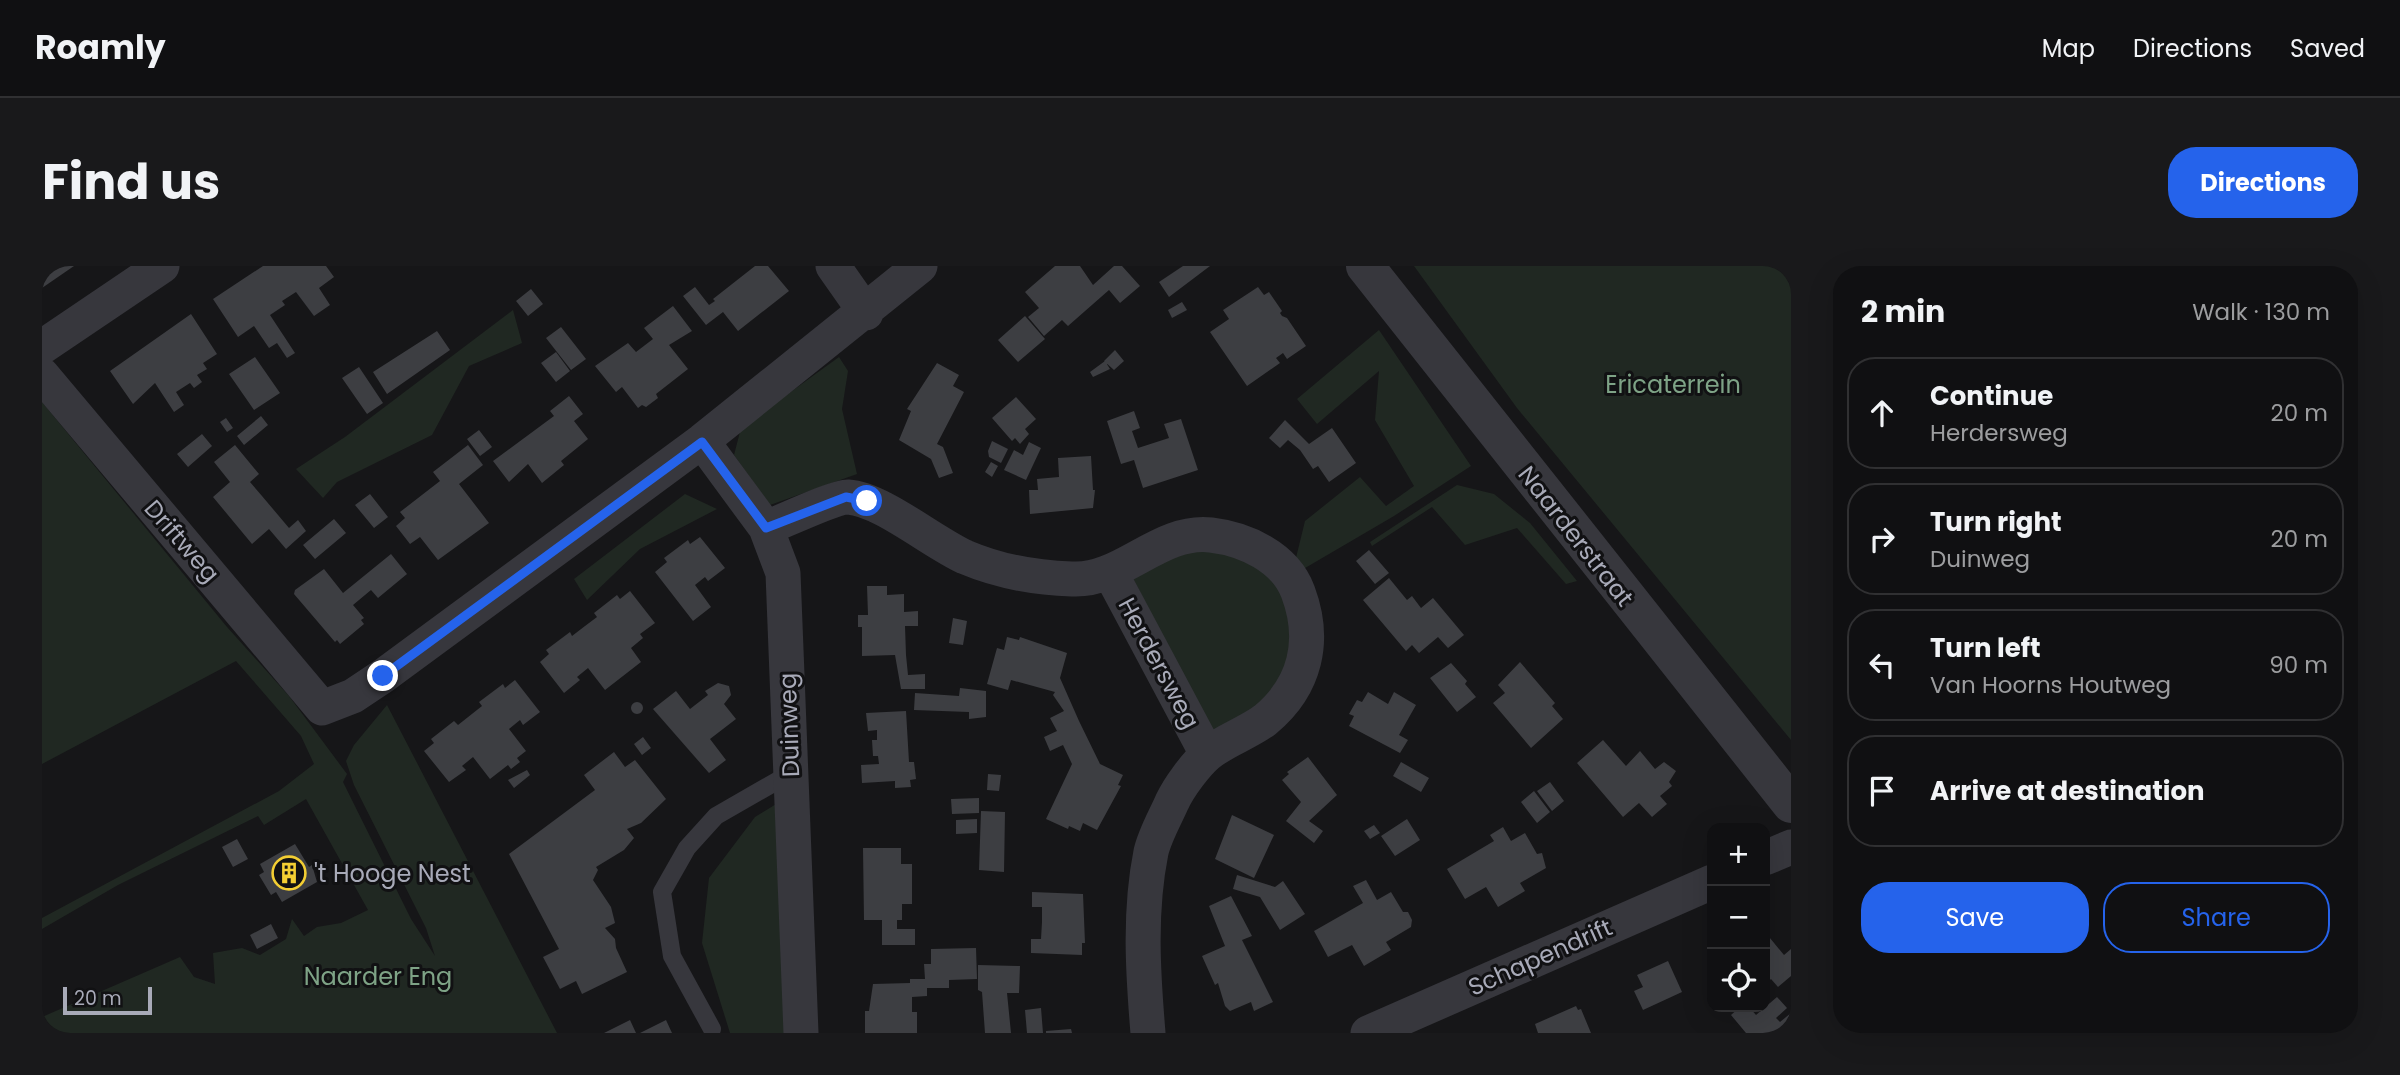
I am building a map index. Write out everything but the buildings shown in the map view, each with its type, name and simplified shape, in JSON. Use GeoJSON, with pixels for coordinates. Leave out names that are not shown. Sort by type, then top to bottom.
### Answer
{"type":"FeatureCollection","features":[{"type":"Feature","properties":{"kind":"street"},"geometry":{"type":"LineString","coordinates":[[42,347],[162,266]]}},
{"type":"Feature","properties":{"kind":"street"},"geometry":{"type":"LineString","coordinates":[[833,266],[866,313]]}},
{"type":"Feature","properties":{"kind":"street"},"geometry":{"type":"LineString","coordinates":[[702,442],[866,313],[920,266]]}},
{"type":"Feature","properties":{"kind":"street","name":"Naarderstraat"},"geometry":{"type":"LineString","coordinates":[[1364,266],[1791,804]]}},
{"type":"Feature","properties":{"kind":"street","name":"Driftweg"},"geometry":{"type":"LineString","coordinates":[[42,374],[322,708],[353,696],[383,676],[702,442]]}},
{"type":"Feature","properties":{"kind":"street","name":"Duinweg"},"geometry":{"type":"LineString","coordinates":[[702,442],[766,528],[783,573],[800,1033]]}},
{"type":"Feature","properties":{"kind":"street","name":"Herdersweg"},"geometry":{"type":"LineString","coordinates":[[766,528],[846,497],[867,501],[964,556],[1004,571],[1074,580],[1110,572],[1161,544],[1206,535],[1241,539],[1277,562],[1295,583],[1307,617],[1306,656],[1292,691],[1265,720],[1208,754],[1174,797],[1152,850],[1143,911],[1143,977],[1148,1033]]}},
{"type":"Feature","properties":{"kind":"street","name":"Herdersweg"},"geometry":{"type":"LineString","coordinates":[[1110,572],[1208,754]]}},
{"type":"Feature","properties":{"kind":"street"},"geometry":{"type":"LineString","coordinates":[[1770,856],[1791,847]]}},
{"type":"Feature","properties":{"kind":"street","name":"Schapendrift"},"geometry":{"type":"LineString","coordinates":[[1368,1033],[1707,883]]}},
{"type":"Feature","properties":{"kind":"lane"},"geometry":{"type":"LineString","coordinates":[[712,1029],[672,956],[662,891],[687,848],[716,816],[791,773]]}},
{"type":"Feature","properties":{"kind":"green space","name":"Ericaterrein"},"geometry":{"type":"Polygon","coordinates":[[[1414,266],[1791,266],[1791,740],[1517,408],[1414,266]]]}},
{"type":"Feature","properties":{"kind":"green space"},"geometry":{"type":"Polygon","coordinates":[[[513,310],[522,343],[469,366],[432,435],[337,482],[323,498],[296,469],[345,437],[513,310]]]}},
{"type":"Feature","properties":{"kind":"green space"},"geometry":{"type":"Polygon","coordinates":[[[1379,330],[1471,466],[1394,516],[1300,571],[1294,566],[1305,521],[1360,477],[1386,506],[1414,486],[1375,420],[1379,371],[1317,424],[1297,399],[1379,330]]]}},
{"type":"Feature","properties":{"kind":"green space"},"geometry":{"type":"Polygon","coordinates":[[[839,357],[848,371],[842,409],[857,474],[770,505],[734,455],[741,428],[839,357]]]}},
{"type":"Feature","properties":{"kind":"green space","name":"Naarder Eng"},"geometry":{"type":"Polygon","coordinates":[[[42,402],[227,627],[289,696],[347,774],[343,782],[411,919],[435,956],[426,928],[354,785],[346,761],[354,745],[387,705],[557,1033],[42,1033],[42,1017],[180,957],[194,977],[215,984],[213,953],[242,948],[260,955],[286,939],[292,919],[304,936],[317,927],[341,923],[368,910],[306,799],[264,825],[258,816],[118,885],[42,929],[42,918],[279,791],[314,764],[301,736],[236,661],[42,764],[42,402]]]}},
{"type":"Feature","properties":{"kind":"green space"},"geometry":{"type":"Polygon","coordinates":[[[1457,485],[1494,494],[1530,523],[1577,581],[1566,584],[1517,528],[1465,545],[1432,507],[1372,546],[1370,542],[1457,485]]]}},
{"type":"Feature","properties":{"kind":"green space"},"geometry":{"type":"Polygon","coordinates":[[[685,494],[717,509],[640,549],[587,600],[574,579],[685,494]]]}},
{"type":"Feature","properties":{"kind":"green space"},"geometry":{"type":"Polygon","coordinates":[[[1229,546],[1281,583],[1296,650],[1271,700],[1211,733],[1131,574],[1174,550],[1229,546]]]}},
{"type":"Feature","properties":{"kind":"green space"},"geometry":{"type":"Polygon","coordinates":[[[781,801],[786,1033],[730,1033],[702,943],[709,878],[755,817],[781,801]]]}},
{"type":"Feature","properties":{"kind":"place","name":"'t Hooge Nest"},"geometry":{"type":"Point","coordinates":[289,873]}},
{"type":"Feature","properties":{"kind":"route"},"geometry":{"type":"LineString","coordinates":[[383,676],[702,442],[766,528],[846,497],[867,501]]}}]}
